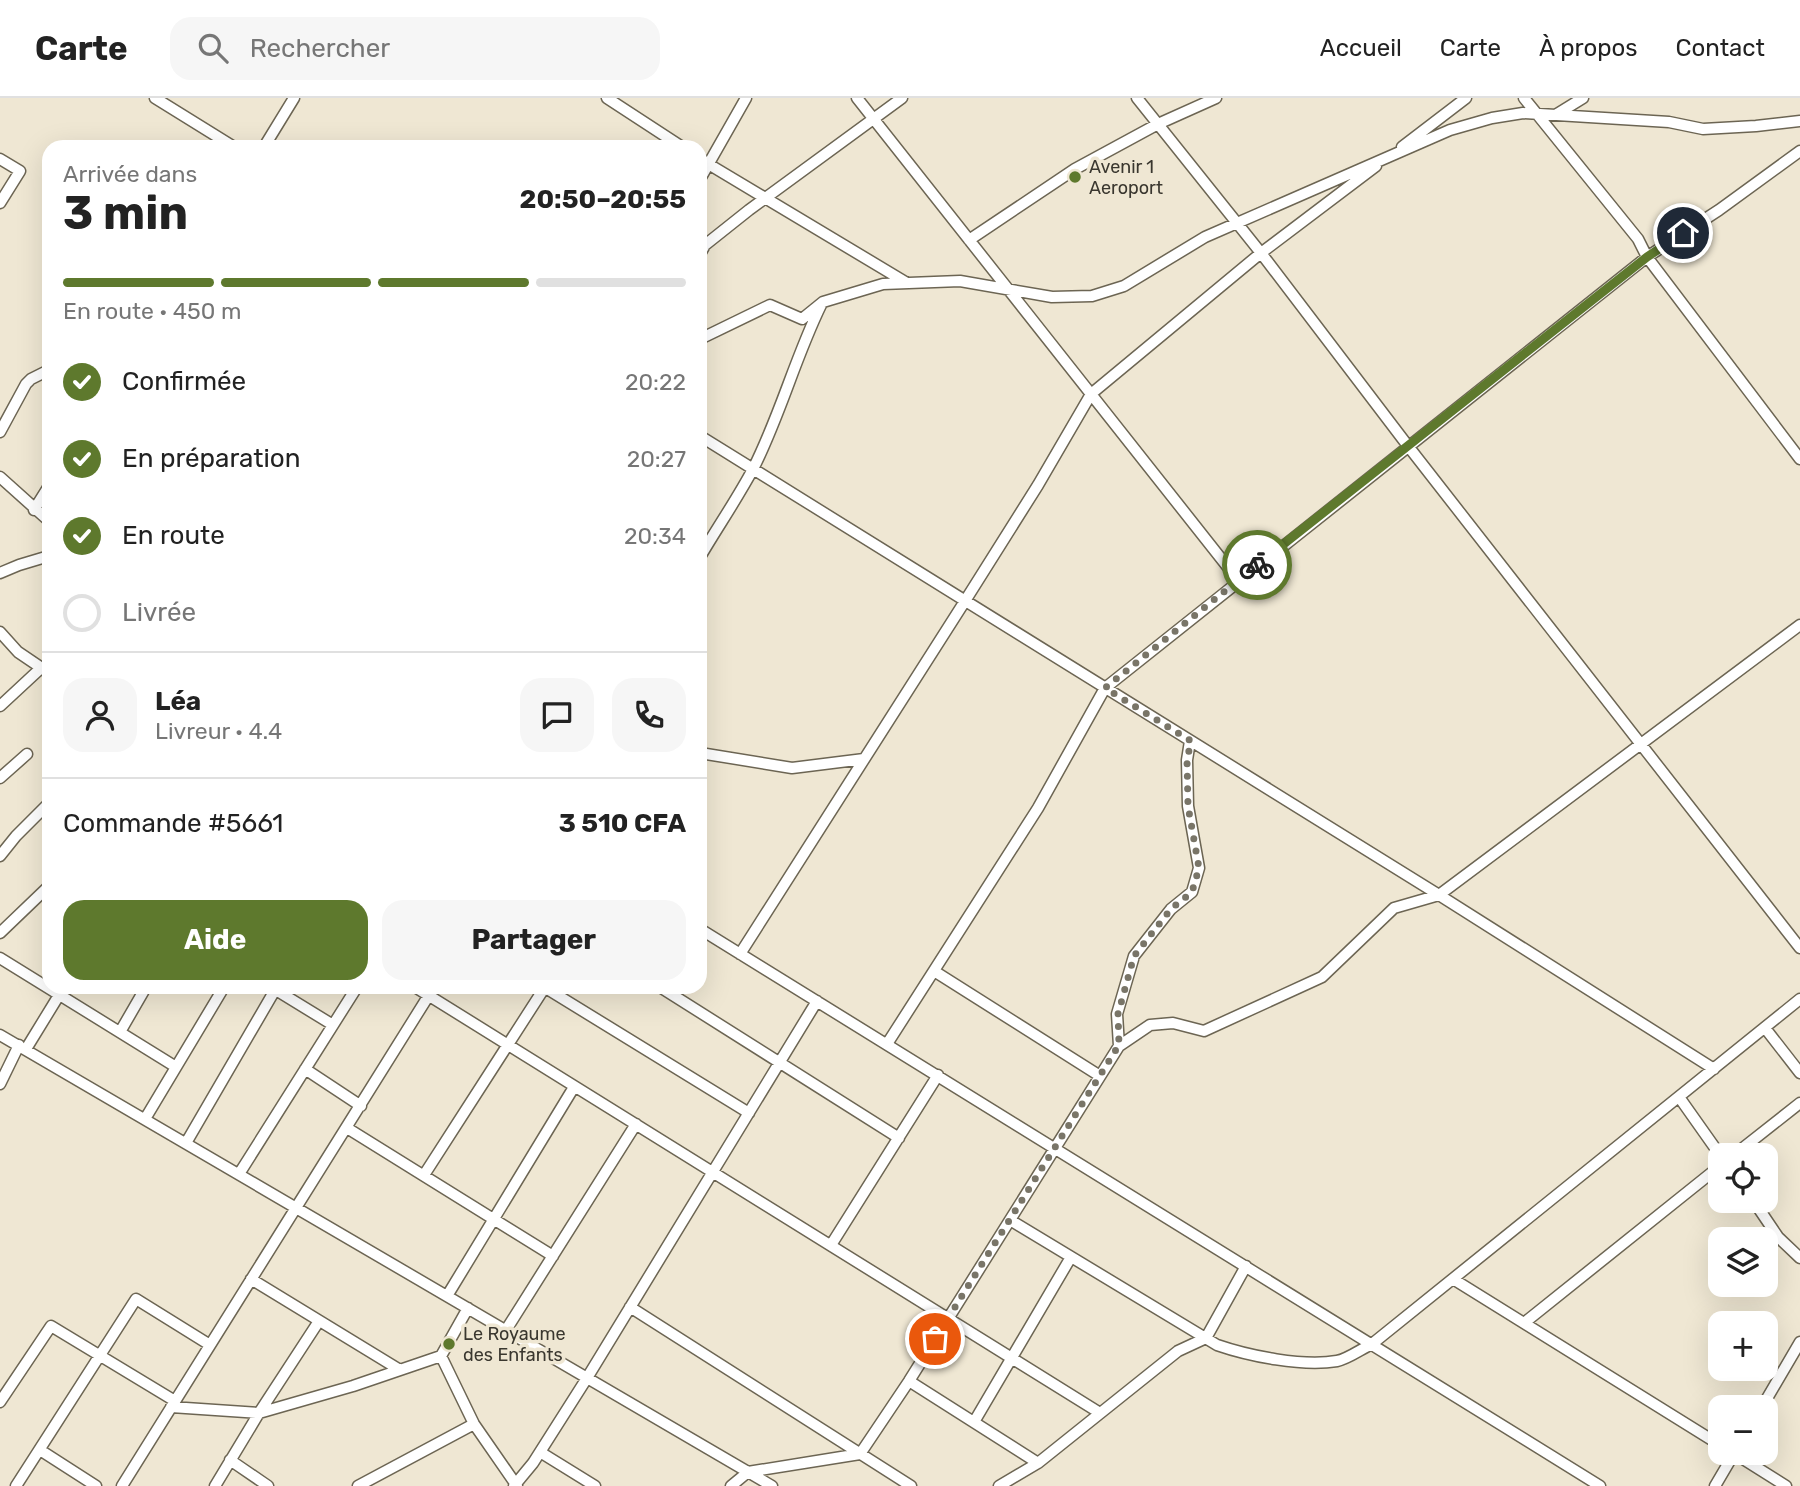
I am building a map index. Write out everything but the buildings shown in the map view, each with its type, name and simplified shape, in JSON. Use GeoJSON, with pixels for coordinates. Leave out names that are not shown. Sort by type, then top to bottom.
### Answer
{"type":"FeatureCollection","features":[{"type":"Feature","properties":{"kind":"street"},"geometry":{"type":"LineString","coordinates":[[155,98],[223,140]]}},
{"type":"Feature","properties":{"kind":"street"},"geometry":{"type":"LineString","coordinates":[[268,140],[294,98]]}},
{"type":"Feature","properties":{"kind":"street"},"geometry":{"type":"LineString","coordinates":[[607,98],[624,103],[673,140]]}},
{"type":"Feature","properties":{"kind":"street"},"geometry":{"type":"LineString","coordinates":[[707,157],[746,98]]}},
{"type":"Feature","properties":{"kind":"street"},"geometry":{"type":"LineString","coordinates":[[857,98],[1238,580]]}},
{"type":"Feature","properties":{"kind":"street"},"geometry":{"type":"LineString","coordinates":[[707,243],[902,98]]}},
{"type":"Feature","properties":{"kind":"street"},"geometry":{"type":"LineString","coordinates":[[1137,98],[1238,223],[1408,446],[1800,948]]}},
{"type":"Feature","properties":{"kind":"street"},"geometry":{"type":"LineString","coordinates":[[969,240],[1075,169],[1158,124],[1216,98]]}},
{"type":"Feature","properties":{"kind":"street"},"geometry":{"type":"LineString","coordinates":[[740,954],[1038,485],[1091,394],[1261,253],[1465,98]]}},
{"type":"Feature","properties":{"kind":"street"},"geometry":{"type":"LineString","coordinates":[[1524,98],[1637,239],[1647,257],[1800,459]]}},
{"type":"Feature","properties":{"kind":"street"},"geometry":{"type":"LineString","coordinates":[[1557,114],[1583,98]]}},
{"type":"Feature","properties":{"kind":"street"},"geometry":{"type":"LineString","coordinates":[[707,336],[770,305],[802,319],[823,302],[883,284],[960,281],[1052,297],[1092,296],[1124,286],[1205,237],[1390,155],[1461,127],[1492,118],[1524,113],[1557,114],[1669,122],[1703,129],[1800,121]]}},
{"type":"Feature","properties":{"kind":"street"},"geometry":{"type":"LineString","coordinates":[[887,1044],[1038,808],[1105,688],[1647,257],[1800,151]]}},
{"type":"Feature","properties":{"kind":"street"},"geometry":{"type":"LineString","coordinates":[[0,159],[20,171],[0,204]]}},
{"type":"Feature","properties":{"kind":"street"},"geometry":{"type":"LineString","coordinates":[[707,164],[908,283]]}},
{"type":"Feature","properties":{"kind":"street"},"geometry":{"type":"LineString","coordinates":[[707,545],[753,469],[823,302]]}},
{"type":"Feature","properties":{"kind":"street"},"geometry":{"type":"LineString","coordinates":[[0,432],[26,384],[42,374]]}},
{"type":"Feature","properties":{"kind":"street"},"geometry":{"type":"LineString","coordinates":[[707,442],[1439,895],[1714,1069]]}},
{"type":"Feature","properties":{"kind":"street"},"geometry":{"type":"LineString","coordinates":[[0,477],[42,515]]}},
{"type":"Feature","properties":{"kind":"street"},"geometry":{"type":"LineString","coordinates":[[34,510],[42,497]]}},
{"type":"Feature","properties":{"kind":"street"},"geometry":{"type":"LineString","coordinates":[[0,573],[42,558]]}},
{"type":"Feature","properties":{"kind":"street"},"geometry":{"type":"LineString","coordinates":[[731,1486],[748,1472],[860,1454],[909,1381],[1119,1045],[1150,1025],[1173,1023],[1204,1031],[1322,977],[1394,908],[1439,895],[1800,625]]}},
{"type":"Feature","properties":{"kind":"street"},"geometry":{"type":"LineString","coordinates":[[0,632],[4,644],[42,668]]}},
{"type":"Feature","properties":{"kind":"street"},"geometry":{"type":"LineString","coordinates":[[0,706],[42,672]]}},
{"type":"Feature","properties":{"kind":"street"},"geometry":{"type":"LineString","coordinates":[[1119,1045],[1118,1014],[1134,956],[1171,909],[1192,892],[1199,868],[1188,806],[1187,760],[1191,741]]}},
{"type":"Feature","properties":{"kind":"street"},"geometry":{"type":"LineString","coordinates":[[0,778],[27,754]]}},
{"type":"Feature","properties":{"kind":"street"},"geometry":{"type":"LineString","coordinates":[[707,754],[792,768],[864,759]]}},
{"type":"Feature","properties":{"kind":"street"},"geometry":{"type":"LineString","coordinates":[[0,856],[42,810]]}},
{"type":"Feature","properties":{"kind":"street"},"geometry":{"type":"LineString","coordinates":[[0,933],[42,893]]}},
{"type":"Feature","properties":{"kind":"street"},"geometry":{"type":"LineString","coordinates":[[707,933],[1372,1344],[1594,1485]]}},
{"type":"Feature","properties":{"kind":"street"},"geometry":{"type":"LineString","coordinates":[[0,958],[42,980]]}},
{"type":"Feature","properties":{"kind":"street"},"geometry":{"type":"LineString","coordinates":[[934,971],[1100,1076]]}},
{"type":"Feature","properties":{"kind":"street"},"geometry":{"type":"LineString","coordinates":[[0,1084],[22,1047],[60,994]]}},
{"type":"Feature","properties":{"kind":"street"},"geometry":{"type":"LineString","coordinates":[[66,994],[176,1067]]}},
{"type":"Feature","properties":{"kind":"street"},"geometry":{"type":"LineString","coordinates":[[120,1032],[142,994]]}},
{"type":"Feature","properties":{"kind":"street"},"geometry":{"type":"LineString","coordinates":[[145,1119],[220,994]]}},
{"type":"Feature","properties":{"kind":"street"},"geometry":{"type":"LineString","coordinates":[[186,1143],[270,994]]}},
{"type":"Feature","properties":{"kind":"street"},"geometry":{"type":"LineString","coordinates":[[283,994],[333,1025]]}},
{"type":"Feature","properties":{"kind":"street"},"geometry":{"type":"LineString","coordinates":[[239,1174],[353,994]]}},
{"type":"Feature","properties":{"kind":"street"},"geometry":{"type":"LineString","coordinates":[[125,1485],[429,994]]}},
{"type":"Feature","properties":{"kind":"street"},"geometry":{"type":"LineString","coordinates":[[435,994],[507,1045],[1100,1413]]}},
{"type":"Feature","properties":{"kind":"street"},"geometry":{"type":"LineString","coordinates":[[424,1175],[540,994]]}},
{"type":"Feature","properties":{"kind":"street"},"geometry":{"type":"LineString","coordinates":[[555,994],[749,1113]]}},
{"type":"Feature","properties":{"kind":"street"},"geometry":{"type":"LineString","coordinates":[[671,994],[899,1138]]}},
{"type":"Feature","properties":{"kind":"street"},"geometry":{"type":"LineString","coordinates":[[1010,1220],[1206,1338],[1234,1351],[1289,1361],[1338,1361],[1372,1344],[1800,999]]}},
{"type":"Feature","properties":{"kind":"street"},"geometry":{"type":"LineString","coordinates":[[441,1356],[474,1424],[516,1486],[587,1378],[817,1002]]}},
{"type":"Feature","properties":{"kind":"street"},"geometry":{"type":"LineString","coordinates":[[1765,1028],[1800,1073]]}},
{"type":"Feature","properties":{"kind":"street"},"geometry":{"type":"LineString","coordinates":[[0,1035],[772,1486]]}},
{"type":"Feature","properties":{"kind":"street"},"geometry":{"type":"LineString","coordinates":[[305,1069],[361,1106]]}},
{"type":"Feature","properties":{"kind":"street"},"geometry":{"type":"LineString","coordinates":[[831,1245],[938,1076]]}},
{"type":"Feature","properties":{"kind":"street"},"geometry":{"type":"LineString","coordinates":[[447,1296],[574,1087]]}},
{"type":"Feature","properties":{"kind":"street"},"geometry":{"type":"LineString","coordinates":[[1679,1097],[1712,1143]]}},
{"type":"Feature","properties":{"kind":"street"},"geometry":{"type":"LineString","coordinates":[[1749,1143],[1800,1103]]}},
{"type":"Feature","properties":{"kind":"street"},"geometry":{"type":"LineString","coordinates":[[506,1330],[636,1124]]}},
{"type":"Feature","properties":{"kind":"street"},"geometry":{"type":"LineString","coordinates":[[347,1128],[553,1256]]}},
{"type":"Feature","properties":{"kind":"street"},"geometry":{"type":"LineString","coordinates":[[1524,1323],[1708,1176]]}},
{"type":"Feature","properties":{"kind":"street"},"geometry":{"type":"LineString","coordinates":[[1762,1213],[1778,1237],[1800,1258]]}},
{"type":"Feature","properties":{"kind":"street"},"geometry":{"type":"LineString","coordinates":[[974,1422],[1071,1257]]}},
{"type":"Feature","properties":{"kind":"street"},"geometry":{"type":"LineString","coordinates":[[999,1486],[1038,1463],[1178,1352],[1206,1338],[1246,1266]]}},
{"type":"Feature","properties":{"kind":"street"},"geometry":{"type":"LineString","coordinates":[[251,1279],[400,1370]]}},
{"type":"Feature","properties":{"kind":"street"},"geometry":{"type":"LineString","coordinates":[[1453,1279],[1708,1438]]}},
{"type":"Feature","properties":{"kind":"street"},"geometry":{"type":"LineString","coordinates":[[16,1486],[136,1299],[210,1345]]}},
{"type":"Feature","properties":{"kind":"street"},"geometry":{"type":"LineString","coordinates":[[630,1307],[911,1486]]}},
{"type":"Feature","properties":{"kind":"street"},"geometry":{"type":"LineString","coordinates":[[0,1402],[51,1326],[173,1404],[259,1413],[353,1386],[441,1356],[468,1308]]}},
{"type":"Feature","properties":{"kind":"street"},"geometry":{"type":"LineString","coordinates":[[215,1486],[319,1321]]}},
{"type":"Feature","properties":{"kind":"street"},"geometry":{"type":"LineString","coordinates":[[1770,1395],[1798,1350]]}},
{"type":"Feature","properties":{"kind":"street"},"geometry":{"type":"LineString","coordinates":[[909,1381],[1038,1463]]}},
{"type":"Feature","properties":{"kind":"street"},"geometry":{"type":"LineString","coordinates":[[358,1486],[474,1424]]}},
{"type":"Feature","properties":{"kind":"street"},"geometry":{"type":"LineString","coordinates":[[40,1450],[96,1486]]}},
{"type":"Feature","properties":{"kind":"street"},"geometry":{"type":"LineString","coordinates":[[540,1452],[595,1486]]}},
{"type":"Feature","properties":{"kind":"street"},"geometry":{"type":"LineString","coordinates":[[230,1460],[268,1486]]}},
{"type":"Feature","properties":{"kind":"street"},"geometry":{"type":"LineString","coordinates":[[1716,1486],[1727,1465]]}},
{"type":"Feature","properties":{"kind":"street"},"geometry":{"type":"LineString","coordinates":[[1753,1465],[1786,1486]]}},
{"type":"Feature","properties":{"kind":"way so far"},"geometry":{"type":"LineString","coordinates":[[935,1339],[1119,1045],[1118,1014],[1134,956],[1171,909],[1192,892],[1199,868],[1188,806],[1187,760],[1191,741],[1105,688],[1257,565]]}},
{"type":"Feature","properties":{"kind":"place","name":"Avenir 1 Aeroport"},"geometry":{"type":"Point","coordinates":[1075,177]}},
{"type":"Feature","properties":{"kind":"place","name":"Le Royaume des Enfants"},"geometry":{"type":"Point","coordinates":[449,1344]}},
{"type":"Feature","properties":{"kind":"route"},"geometry":{"type":"LineString","coordinates":[[1257,565],[1647,257],[1683,233]]}}]}
